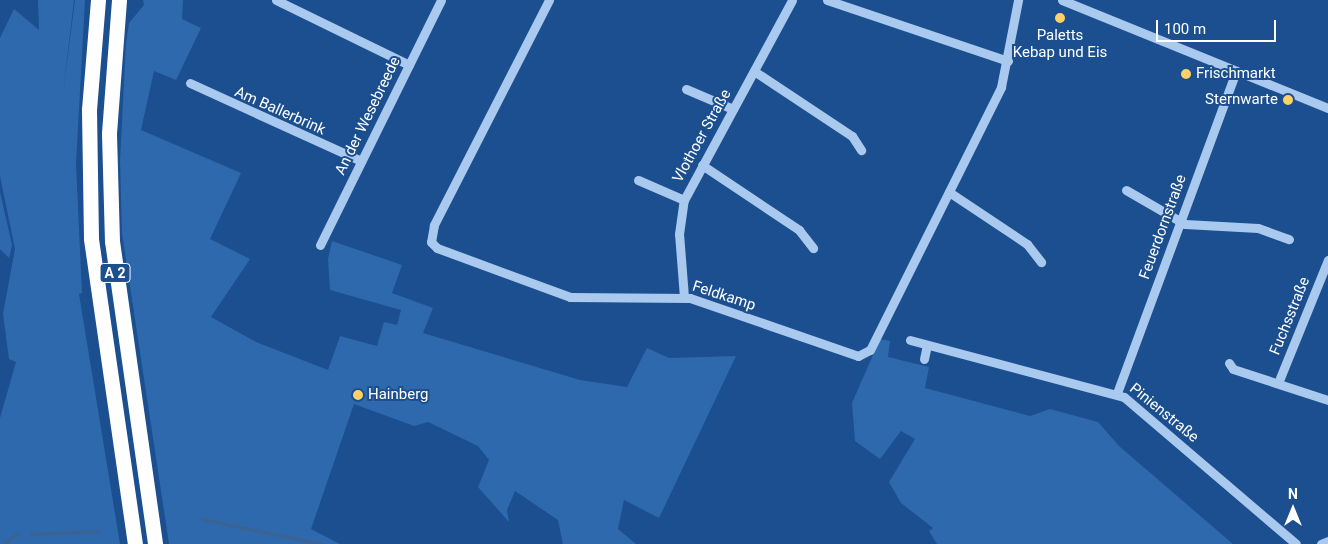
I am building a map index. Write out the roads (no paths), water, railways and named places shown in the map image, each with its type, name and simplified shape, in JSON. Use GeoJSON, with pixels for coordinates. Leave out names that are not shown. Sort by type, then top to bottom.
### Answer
{"type":"FeatureCollection","features":[{"type":"Feature","properties":{"kind":"highway","name":"A 2"},"geometry":{"type":"LineString","coordinates":[[98,0],[89,110],[91,239],[135,544]]}},
{"type":"Feature","properties":{"kind":"highway","name":"A 2"},"geometry":{"type":"LineString","coordinates":[[119,0],[109,134],[112,241],[155,544]]}},
{"type":"Feature","properties":{"kind":"street"},"geometry":{"type":"LineString","coordinates":[[276,0],[409,65]]}},
{"type":"Feature","properties":{"kind":"street","name":"An der Wesebreede"},"geometry":{"type":"LineString","coordinates":[[320,245],[441,0]]}},
{"type":"Feature","properties":{"kind":"street","name":"Feldkamp"},"geometry":{"type":"LineString","coordinates":[[549,0],[463,165],[434,225],[431,242],[453,257],[570,297],[684,297],[864,355],[1001,87],[1008,61],[1018,0]]}},
{"type":"Feature","properties":{"kind":"street","name":"Vlothoer Straße"},"geometry":{"type":"LineString","coordinates":[[684,297],[679,234],[684,200],[792,0]]}},
{"type":"Feature","properties":{"kind":"street"},"geometry":{"type":"LineString","coordinates":[[827,0],[1008,61]]}},
{"type":"Feature","properties":{"kind":"street"},"geometry":{"type":"LineString","coordinates":[[1062,0],[1328,108]]}},
{"type":"Feature","properties":{"kind":"street"},"geometry":{"type":"LineString","coordinates":[[754,71],[852,136],[861,150]]}},
{"type":"Feature","properties":{"kind":"street","name":"Feuerdornstraße"},"geometry":{"type":"LineString","coordinates":[[1117,393],[1236,71]]}},
{"type":"Feature","properties":{"kind":"street","name":"Am Ballerbrink"},"geometry":{"type":"LineString","coordinates":[[190,83],[361,161]]}},
{"type":"Feature","properties":{"kind":"street"},"geometry":{"type":"LineString","coordinates":[[686,89],[733,109]]}},
{"type":"Feature","properties":{"kind":"street"},"geometry":{"type":"LineString","coordinates":[[702,165],[799,230],[812,248]]}},
{"type":"Feature","properties":{"kind":"street"},"geometry":{"type":"LineString","coordinates":[[638,180],[684,200]]}},
{"type":"Feature","properties":{"kind":"street"},"geometry":{"type":"LineString","coordinates":[[1126,190],[1180,222],[1258,228],[1289,239]]}},
{"type":"Feature","properties":{"kind":"street"},"geometry":{"type":"LineString","coordinates":[[949,192],[1027,244],[1041,262]]}},
{"type":"Feature","properties":{"kind":"street","name":"Fuchsstraße"},"geometry":{"type":"LineString","coordinates":[[1278,383],[1328,260]]}},
{"type":"Feature","properties":{"kind":"street","name":"Pinienstraße"},"geometry":{"type":"LineString","coordinates":[[910,340],[1117,393],[1296,544]]}},
{"type":"Feature","properties":{"kind":"street"},"geometry":{"type":"LineString","coordinates":[[924,359],[927,345]]}},
{"type":"Feature","properties":{"kind":"street"},"geometry":{"type":"LineString","coordinates":[[1229,362],[1233,369],[1328,400]]}},
{"type":"Feature","properties":{"kind":"street"},"geometry":{"type":"LineString","coordinates":[[1321,544],[1328,541]]}},
{"type":"Feature","properties":{"kind":"waterway"},"geometry":{"type":"LineString","coordinates":[[202,519],[322,544]]}},
{"type":"Feature","properties":{"kind":"waterway"},"geometry":{"type":"LineString","coordinates":[[31,534],[98,531]]}},
{"type":"Feature","properties":{"kind":"waterway"},"geometry":{"type":"LineString","coordinates":[[4,544],[18,533]]}},
{"type":"Feature","properties":{"kind":"place","name":"Paletts Kebap und Eis"},"geometry":{"type":"Point","coordinates":[1060,18]}},
{"type":"Feature","properties":{"kind":"place","name":"Frischmarkt"},"geometry":{"type":"Point","coordinates":[1186,74]}},
{"type":"Feature","properties":{"kind":"place","name":"Sternwarte"},"geometry":{"type":"Point","coordinates":[1288,100]}},
{"type":"Feature","properties":{"kind":"place","name":"Hainberg"},"geometry":{"type":"Point","coordinates":[358,395]}}]}
